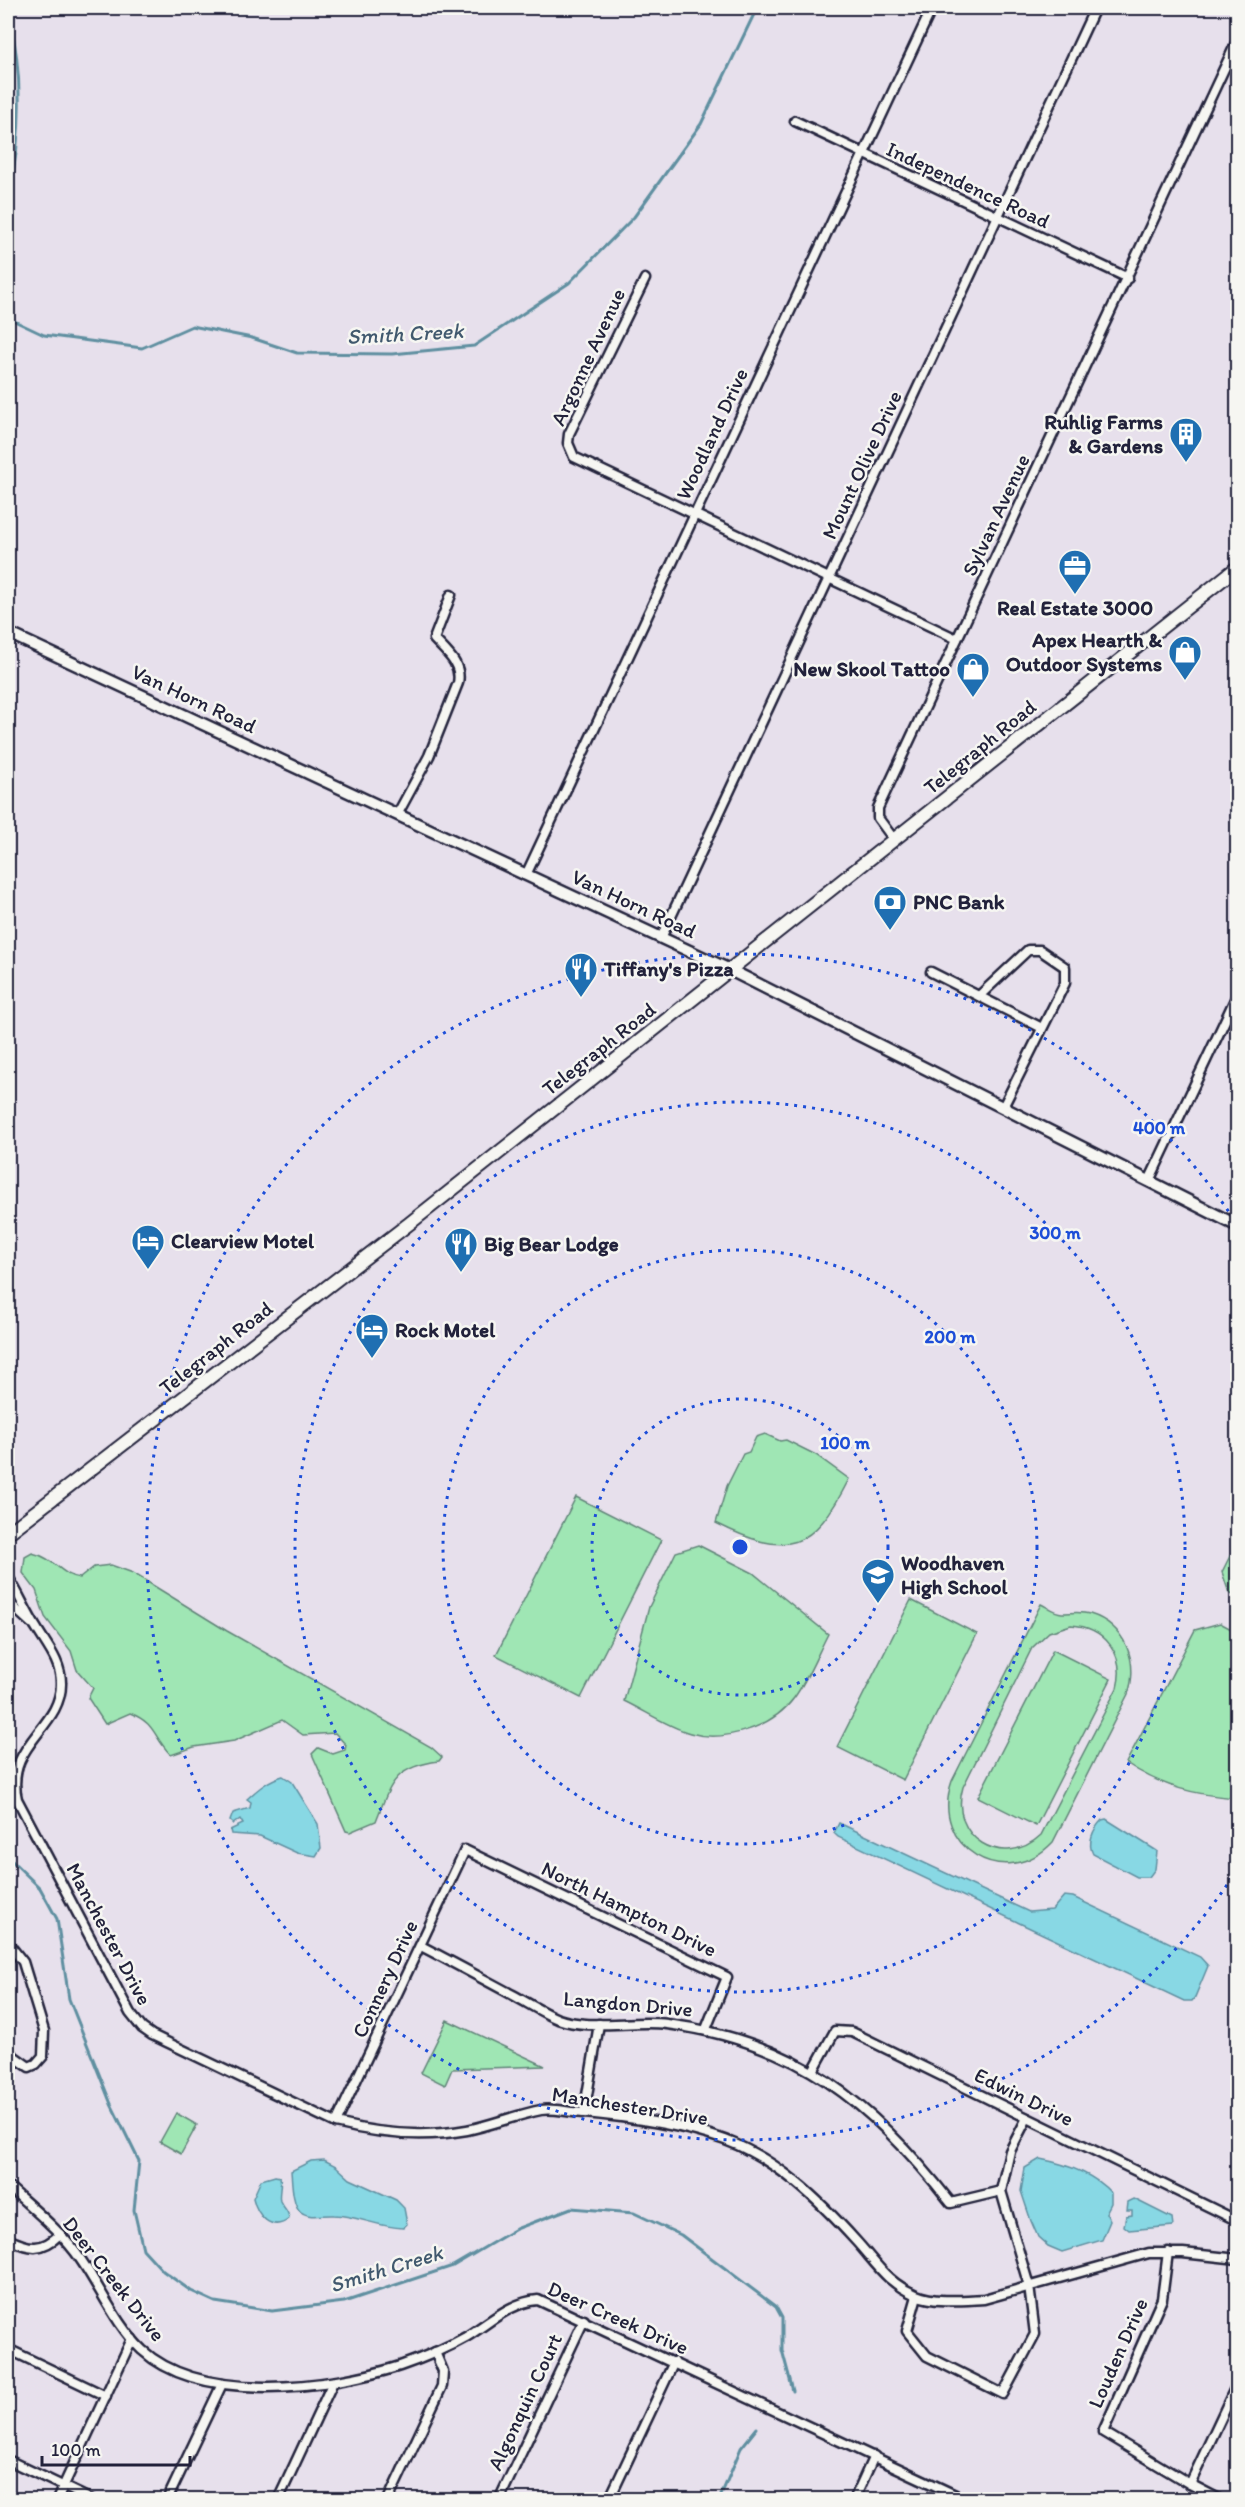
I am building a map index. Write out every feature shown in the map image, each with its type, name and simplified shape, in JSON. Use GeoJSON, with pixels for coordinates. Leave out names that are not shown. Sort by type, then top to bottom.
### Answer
{"type":"FeatureCollection","features":[{"type":"Feature","properties":{"kind":"main road","name":"Telegraph Road"},"geometry":{"type":"LineString","coordinates":[[8,1533],[410,1223],[1238,567]]}},
{"type":"Feature","properties":{"kind":"street","name":"Woodland Drive"},"geometry":{"type":"LineString","coordinates":[[526,875],[932,8]]}},
{"type":"Feature","properties":{"kind":"street","name":"Mount Olive Drive"},"geometry":{"type":"LineString","coordinates":[[662,938],[1095,8]]}},
{"type":"Feature","properties":{"kind":"street","name":"Sylvan Avenue"},"geometry":{"type":"LineString","coordinates":[[895,840],[878,818],[878,808],[1238,39]]}},
{"type":"Feature","properties":{"kind":"street","name":"Independence Road"},"geometry":{"type":"LineString","coordinates":[[795,122],[1128,278]]}},
{"type":"Feature","properties":{"kind":"street","name":"Argonne Avenue"},"geometry":{"type":"LineString","coordinates":[[645,279],[569,434],[570,451],[580,462],[694,516]]}},
{"type":"Feature","properties":{"kind":"street"},"geometry":{"type":"LineString","coordinates":[[694,516],[957,639]]}},
{"type":"Feature","properties":{"kind":"street"},"geometry":{"type":"LineString","coordinates":[[397,815],[429,756],[458,683],[460,674],[456,663],[434,639],[451,595]]}},
{"type":"Feature","properties":{"kind":"street","name":"Van Horn Road"},"geometry":{"type":"LineString","coordinates":[[8,633],[730,970],[1238,1226]]}},
{"type":"Feature","properties":{"kind":"street"},"geometry":{"type":"LineString","coordinates":[[979,996],[1025,951],[1040,950],[1062,963],[1066,973],[1065,983],[1003,1107]]}},
{"type":"Feature","properties":{"kind":"street"},"geometry":{"type":"LineString","coordinates":[[931,972],[1042,1028]]}},
{"type":"Feature","properties":{"kind":"street"},"geometry":{"type":"LineString","coordinates":[[1149,1181],[1238,993]]}},
{"type":"Feature","properties":{"kind":"street","name":"Manchester Drive"},"geometry":{"type":"LineString","coordinates":[[8,1577],[54,1656],[61,1684],[54,1708],[21,1755],[16,1771],[15,1789],[20,1807],[130,2013],[142,2028],[152,2035],[336,2123],[388,2133],[433,2134],[465,2130],[543,2110],[584,2113],[663,2125],[725,2140],[777,2168],[821,2203],[858,2243],[880,2273],[917,2296],[956,2301],[984,2299],[1132,2256],[1168,2252],[1238,2259]]}},
{"type":"Feature","properties":{"kind":"street","name":"Manchester Drive"},"geometry":{"type":"LineString","coordinates":[[8,1602],[36,1628]]}},
{"type":"Feature","properties":{"kind":"street","name":"Connery Drive"},"geometry":{"type":"LineString","coordinates":[[336,2123],[465,1850]]}},
{"type":"Feature","properties":{"kind":"street","name":"North Hampton Drive"},"geometry":{"type":"LineString","coordinates":[[465,1850],[727,1977],[706,2029]]}},
{"type":"Feature","properties":{"kind":"street"},"geometry":{"type":"LineString","coordinates":[[8,1943],[23,1962],[44,2031],[45,2050],[36,2064],[29,2067],[8,2052]]}},
{"type":"Feature","properties":{"kind":"street","name":"Langdon Drive"},"geometry":{"type":"LineString","coordinates":[[421,1946],[559,2019],[599,2024],[655,2023],[706,2029],[757,2045],[813,2071],[858,2102],[914,2156],[951,2203],[1001,2191]]}},
{"type":"Feature","properties":{"kind":"street"},"geometry":{"type":"LineString","coordinates":[[584,2113],[599,2024]]}},
{"type":"Feature","properties":{"kind":"street","name":"Edwin Drive"},"geometry":{"type":"LineString","coordinates":[[813,2071],[835,2031],[852,2032],[1238,2221]]}},
{"type":"Feature","properties":{"kind":"street"},"geometry":{"type":"LineString","coordinates":[[917,2296],[907,2331],[927,2356],[1003,2394],[1035,2334],[1029,2286],[1001,2191],[1010,2151],[1026,2118]]}},
{"type":"Feature","properties":{"kind":"street","name":"Deer Creek Drive"},"geometry":{"type":"LineString","coordinates":[[8,2186],[60,2234],[81,2260],[132,2339],[151,2357],[171,2370],[197,2380],[222,2384],[285,2386],[333,2382],[383,2371],[435,2352],[467,2336],[515,2305],[528,2301],[546,2302],[966,2499]]}},
{"type":"Feature","properties":{"kind":"street"},"geometry":{"type":"LineString","coordinates":[[8,2239],[34,2248],[50,2243],[60,2234]]}},
{"type":"Feature","properties":{"kind":"street","name":"Louden Drive"},"geometry":{"type":"LineString","coordinates":[[1168,2252],[1159,2308],[1102,2433],[1190,2484]]}},
{"type":"Feature","properties":{"kind":"street","name":"Algonquin Court"},"geometry":{"type":"LineString","coordinates":[[499,2499],[584,2320]]}},
{"type":"Feature","properties":{"kind":"street"},"geometry":{"type":"LineString","coordinates":[[57,2499],[132,2339]]}},
{"type":"Feature","properties":{"kind":"street"},"geometry":{"type":"LineString","coordinates":[[8,2349],[106,2396]]}},
{"type":"Feature","properties":{"kind":"street"},"geometry":{"type":"LineString","coordinates":[[388,2499],[441,2386],[443,2371],[435,2352]]}},
{"type":"Feature","properties":{"kind":"street"},"geometry":{"type":"LineString","coordinates":[[609,2499],[674,2362]]}},
{"type":"Feature","properties":{"kind":"street"},"geometry":{"type":"LineString","coordinates":[[278,2499],[333,2382]]}},
{"type":"Feature","properties":{"kind":"street"},"geometry":{"type":"LineString","coordinates":[[1221,2499],[1190,2484],[1238,2382]]}},
{"type":"Feature","properties":{"kind":"street"},"geometry":{"type":"LineString","coordinates":[[167,2499],[222,2384]]}},
{"type":"Feature","properties":{"kind":"street"},"geometry":{"type":"LineString","coordinates":[[854,2499],[874,2456]]}},
{"type":"Feature","properties":{"kind":"street"},"geometry":{"type":"LineString","coordinates":[[8,2460],[92,2499]]}},
{"type":"Feature","properties":{"kind":"green space"},"geometry":{"type":"Polygon","coordinates":[[[765,1434],[780,1441],[786,1440],[816,1455],[849,1479],[823,1521],[810,1534],[796,1542],[780,1544],[762,1541],[716,1523],[727,1486],[743,1454],[749,1452],[756,1437],[765,1434]]]}},
{"type":"Feature","properties":{"kind":"green space"},"geometry":{"type":"Polygon","coordinates":[[[576,1497],[661,1540],[581,1698],[496,1655],[576,1497]]]}},
{"type":"Feature","properties":{"kind":"green space"},"geometry":{"type":"Polygon","coordinates":[[[1237,1542],[1237,1597],[1229,1593],[1222,1572],[1237,1542]]]}},
{"type":"Feature","properties":{"kind":"green space"},"geometry":{"type":"Polygon","coordinates":[[[698,1545],[753,1573],[828,1634],[804,1683],[785,1708],[774,1717],[747,1730],[718,1736],[690,1733],[665,1723],[624,1701],[649,1607],[676,1552],[698,1545]]]}},
{"type":"Feature","properties":{"kind":"green space"},"geometry":{"type":"Polygon","coordinates":[[[32,1553],[47,1559],[73,1577],[80,1578],[94,1567],[111,1565],[133,1573],[227,1631],[431,1747],[442,1757],[439,1761],[412,1768],[403,1773],[391,1787],[376,1821],[350,1832],[346,1831],[312,1754],[318,1748],[333,1754],[345,1750],[346,1745],[335,1733],[303,1735],[282,1720],[234,1741],[194,1747],[171,1755],[150,1726],[139,1717],[130,1713],[105,1724],[88,1698],[93,1688],[77,1670],[71,1651],[45,1617],[36,1590],[23,1573],[25,1557],[32,1553]]]}},
{"type":"Feature","properties":{"kind":"green space"},"geometry":{"type":"Polygon","coordinates":[[[911,1600],[977,1634],[903,1780],[837,1747],[911,1600]]]}},
{"type":"Feature","properties":{"kind":"green space"},"geometry":{"type":"Polygon","coordinates":[[[1041,1604],[1059,1613],[1090,1614],[1112,1626],[1120,1635],[1130,1657],[1132,1669],[1128,1694],[1053,1842],[1034,1857],[1014,1863],[994,1863],[976,1855],[961,1843],[951,1826],[948,1805],[952,1781],[1041,1604]],[[1071,1625],[1049,1632],[1032,1648],[963,1787],[960,1805],[964,1821],[971,1834],[982,1843],[996,1849],[1011,1850],[1026,1845],[1041,1835],[1117,1688],[1118,1665],[1110,1645],[1094,1631],[1071,1625]]]}},
{"type":"Feature","properties":{"kind":"green space"},"geometry":{"type":"Polygon","coordinates":[[[1220,1623],[1237,1632],[1237,1798],[1207,1795],[1166,1784],[1126,1763],[1195,1630],[1220,1623]]]}},
{"type":"Feature","properties":{"kind":"green space"},"geometry":{"type":"Polygon","coordinates":[[[1053,1650],[1111,1679],[1036,1826],[978,1797],[1053,1650]]]}},
{"type":"Feature","properties":{"kind":"green space"},"geometry":{"type":"Polygon","coordinates":[[[447,2020],[545,2066],[452,2069],[445,2085],[421,2073],[447,2020]]]}},
{"type":"Feature","properties":{"kind":"green space"},"geometry":{"type":"Polygon","coordinates":[[[176,2113],[197,2125],[181,2154],[160,2142],[176,2113]]]}},
{"type":"Feature","properties":{"kind":"water"},"geometry":{"type":"Polygon","coordinates":[[[283,1776],[292,1782],[318,1824],[321,1848],[316,1856],[297,1853],[260,1836],[231,1834],[230,1830],[243,1824],[240,1819],[233,1824],[230,1821],[233,1813],[250,1808],[251,1802],[247,1799],[268,1782],[283,1776]]]}},
{"type":"Feature","properties":{"kind":"water"},"geometry":{"type":"Polygon","coordinates":[[[1106,1819],[1157,1851],[1155,1869],[1149,1877],[1137,1877],[1093,1854],[1092,1836],[1102,1820],[1106,1819]]]}},
{"type":"Feature","properties":{"kind":"water"},"geometry":{"type":"Polygon","coordinates":[[[839,1823],[1029,1912],[1052,1910],[1064,1896],[1073,1897],[1200,1957],[1208,1966],[1195,1997],[1192,2001],[1184,2001],[838,1837],[834,1833],[839,1823]]]}},
{"type":"Feature","properties":{"kind":"water"},"geometry":{"type":"Polygon","coordinates":[[[1040,2159],[1079,2170],[1096,2180],[1111,2193],[1111,2203],[1106,2213],[1110,2221],[1102,2240],[1062,2252],[1048,2246],[1038,2237],[1021,2191],[1025,2168],[1040,2159]]]}},
{"type":"Feature","properties":{"kind":"water"},"geometry":{"type":"Polygon","coordinates":[[[324,2160],[336,2166],[350,2179],[396,2200],[404,2208],[407,2224],[403,2228],[394,2227],[343,2216],[313,2216],[301,2212],[294,2199],[291,2171],[311,2161],[324,2160]]]}},
{"type":"Feature","properties":{"kind":"water"},"geometry":{"type":"Polygon","coordinates":[[[280,2177],[280,2201],[289,2216],[289,2219],[276,2224],[261,2216],[253,2198],[261,2180],[280,2177]]]}},
{"type":"Feature","properties":{"kind":"water"},"geometry":{"type":"Polygon","coordinates":[[[1134,2199],[1172,2218],[1173,2226],[1129,2230],[1124,2226],[1126,2216],[1132,2215],[1132,2210],[1127,2210],[1128,2202],[1134,2199]]]}},
{"type":"Feature","properties":{"kind":"waterway","name":"Smith Creek"},"geometry":{"type":"LineString","coordinates":[[8,318],[44,335],[142,348],[192,326],[252,338],[297,353],[392,354],[474,346],[569,283],[634,217],[701,124],[757,8]]}},
{"type":"Feature","properties":{"kind":"waterway"},"geometry":{"type":"LineString","coordinates":[[8,12],[19,80],[19,127],[8,194]]}},
{"type":"Feature","properties":{"kind":"waterway","name":"Smith Creek"},"geometry":{"type":"LineString","coordinates":[[8,1857],[40,1888],[57,1919],[69,1999],[111,2104],[139,2161],[134,2210],[143,2249],[163,2271],[191,2291],[215,2302],[272,2311],[344,2302],[453,2266],[516,2229],[571,2208],[634,2213],[681,2235],[776,2307],[782,2318],[782,2350],[793,2391]]}},
{"type":"Feature","properties":{"kind":"waterway","name":"Smith Creek"},"geometry":{"type":"LineString","coordinates":[[719,2500],[741,2448],[757,2428]]}},
{"type":"Feature","properties":{"kind":"place","name":"Ruhlig Farms & Gardens"},"geometry":{"type":"Point","coordinates":[1186,463]}},
{"type":"Feature","properties":{"kind":"place","name":"Real Estate 3000"},"geometry":{"type":"Point","coordinates":[1075,595]}},
{"type":"Feature","properties":{"kind":"place","name":"Apex Hearth & Outdoor Systems"},"geometry":{"type":"Point","coordinates":[1185,681]}},
{"type":"Feature","properties":{"kind":"place","name":"New Skool Tattoo"},"geometry":{"type":"Point","coordinates":[973,698]}},
{"type":"Feature","properties":{"kind":"place","name":"PNC Bank"},"geometry":{"type":"Point","coordinates":[890,931]}},
{"type":"Feature","properties":{"kind":"place","name":"Tiffany's Pizza"},"geometry":{"type":"Point","coordinates":[581,998]}},
{"type":"Feature","properties":{"kind":"place","name":"Clearview Motel"},"geometry":{"type":"Point","coordinates":[148,1270]}},
{"type":"Feature","properties":{"kind":"place","name":"Big Bear Lodge"},"geometry":{"type":"Point","coordinates":[461,1273]}},
{"type":"Feature","properties":{"kind":"place","name":"Rock Motel"},"geometry":{"type":"Point","coordinates":[372,1359]}},
{"type":"Feature","properties":{"kind":"place","name":"Woodhaven High School"},"geometry":{"type":"Point","coordinates":[878,1604]}}]}
